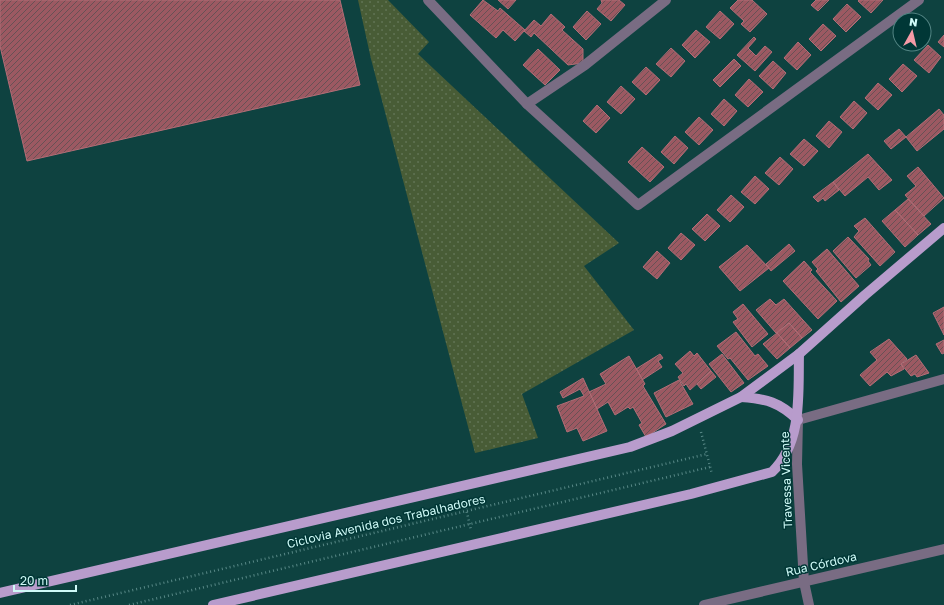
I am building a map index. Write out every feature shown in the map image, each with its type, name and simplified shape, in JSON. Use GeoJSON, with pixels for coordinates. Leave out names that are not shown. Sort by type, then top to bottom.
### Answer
{"type":"FeatureCollection","features":[{"type":"Feature","properties":{"kind":"main road"},"geometry":{"type":"LineString","coordinates":[[0,593],[630,447],[672,431],[741,397],[799,354],[865,295],[944,228]]}},
{"type":"Feature","properties":{"kind":"main road","name":"Travessa Vicente"},"geometry":{"type":"LineString","coordinates":[[798,420],[799,354]]}},
{"type":"Feature","properties":{"kind":"main road"},"geometry":{"type":"LineString","coordinates":[[213,605],[715,487],[772,472],[779,465],[786,452],[798,420],[786,409],[775,403],[760,398],[741,397]]}},
{"type":"Feature","properties":{"kind":"street"},"geometry":{"type":"LineString","coordinates":[[428,0],[527,104],[638,205],[920,0]]}},
{"type":"Feature","properties":{"kind":"street"},"geometry":{"type":"LineString","coordinates":[[527,104],[585,65],[666,0]]}},
{"type":"Feature","properties":{"kind":"street"},"geometry":{"type":"LineString","coordinates":[[798,420],[944,378]]}},
{"type":"Feature","properties":{"kind":"street","name":"Travessa Vicente"},"geometry":{"type":"LineString","coordinates":[[798,420],[797,464],[804,582],[809,605]]}},
{"type":"Feature","properties":{"kind":"street","name":"Rua Córdova"},"geometry":{"type":"LineString","coordinates":[[704,605],[944,549]]}},
{"type":"Feature","properties":{"kind":"path"},"geometry":{"type":"LineString","coordinates":[[698,418],[715,487]]}},
{"type":"Feature","properties":{"kind":"path","name":"Ciclovia Avenida dos Trabalhadores"},"geometry":{"type":"LineString","coordinates":[[70,605],[707,454]]}},
{"type":"Feature","properties":{"kind":"path","name":"Ciclovia Avenida dos Trabalhadores"},"geometry":{"type":"LineString","coordinates":[[129,605],[710,467]]}},
{"type":"Feature","properties":{"kind":"path"},"geometry":{"type":"LineString","coordinates":[[461,486],[474,544]]}},
{"type":"Feature","properties":{"kind":"green space"},"geometry":{"type":"Polygon","coordinates":[[[358,0],[388,0],[429,42],[418,54],[619,243],[584,266],[634,330],[522,394],[538,438],[475,453],[371,59],[358,0]]]}},
{"type":"Feature","properties":{"kind":"building"},"geometry":{"type":"Polygon","coordinates":[[[0,0],[340,0],[360,85],[27,161],[0,46],[0,0]]]}},
{"type":"Feature","properties":{"kind":"building"},"geometry":{"type":"Polygon","coordinates":[[[483,0],[498,11],[500,8],[525,30],[515,41],[503,30],[496,38],[470,15],[483,0]]]}},
{"type":"Feature","properties":{"kind":"building"},"geometry":{"type":"Polygon","coordinates":[[[498,0],[516,0],[508,9],[498,0]]]}},
{"type":"Feature","properties":{"kind":"building"},"geometry":{"type":"Polygon","coordinates":[[[601,0],[619,0],[625,5],[611,21],[597,9],[602,3],[601,0]]]}},
{"type":"Feature","properties":{"kind":"building"},"geometry":{"type":"Polygon","coordinates":[[[738,0],[752,0],[767,14],[750,32],[741,24],[744,21],[730,8],[738,0]]]}},
{"type":"Feature","properties":{"kind":"building"},"geometry":{"type":"Polygon","coordinates":[[[816,0],[829,0],[818,11],[811,5],[816,0]]]}},
{"type":"Feature","properties":{"kind":"building"},"geometry":{"type":"Polygon","coordinates":[[[883,0],[871,13],[858,1],[883,0]]]}},
{"type":"Feature","properties":{"kind":"building"},"geometry":{"type":"Polygon","coordinates":[[[847,4],[861,17],[846,32],[833,19],[847,4]]]}},
{"type":"Feature","properties":{"kind":"building"},"geometry":{"type":"Polygon","coordinates":[[[587,11],[601,24],[586,40],[573,27],[587,11]]]}},
{"type":"Feature","properties":{"kind":"building"},"geometry":{"type":"Polygon","coordinates":[[[720,11],[734,24],[720,39],[706,27],[720,11]]]}},
{"type":"Feature","properties":{"kind":"building"},"geometry":{"type":"Polygon","coordinates":[[[551,14],[565,27],[562,30],[583,49],[583,63],[568,65],[534,33],[531,37],[524,31],[534,20],[541,26],[551,14]]]}},
{"type":"Feature","properties":{"kind":"building"},"geometry":{"type":"Polygon","coordinates":[[[823,24],[836,36],[821,51],[809,39],[823,24]]]}},
{"type":"Feature","properties":{"kind":"building"},"geometry":{"type":"Polygon","coordinates":[[[696,30],[710,42],[695,58],[682,45],[696,30]]]}},
{"type":"Feature","properties":{"kind":"building"},"geometry":{"type":"Polygon","coordinates":[[[944,35],[944,47],[938,42],[944,35]]]}},
{"type":"Feature","properties":{"kind":"building"},"geometry":{"type":"Polygon","coordinates":[[[754,37],[756,39],[748,48],[756,56],[765,46],[772,52],[755,71],[737,55],[754,37]]]}},
{"type":"Feature","properties":{"kind":"building"},"geometry":{"type":"Polygon","coordinates":[[[798,42],[811,55],[797,70],[784,58],[798,42]]]}},
{"type":"Feature","properties":{"kind":"building"},"geometry":{"type":"Polygon","coordinates":[[[671,48],[685,61],[671,77],[656,64],[671,48]]]}},
{"type":"Feature","properties":{"kind":"building"},"geometry":{"type":"Polygon","coordinates":[[[538,49],[560,70],[545,85],[523,65],[538,49]]]}},
{"type":"Feature","properties":{"kind":"building"},"geometry":{"type":"Polygon","coordinates":[[[932,49],[941,57],[929,73],[914,60],[921,52],[932,52],[932,49]]]}},
{"type":"Feature","properties":{"kind":"building"},"geometry":{"type":"Polygon","coordinates":[[[734,59],[741,66],[720,87],[713,80],[734,59]]]}},
{"type":"Feature","properties":{"kind":"building"},"geometry":{"type":"Polygon","coordinates":[[[773,61],[786,73],[773,89],[759,76],[773,61]]]}},
{"type":"Feature","properties":{"kind":"building"},"geometry":{"type":"Polygon","coordinates":[[[903,64],[917,76],[902,92],[889,79],[903,64]]]}},
{"type":"Feature","properties":{"kind":"building"},"geometry":{"type":"Polygon","coordinates":[[[646,67],[660,80],[646,95],[632,82],[646,67]]]}},
{"type":"Feature","properties":{"kind":"building"},"geometry":{"type":"Polygon","coordinates":[[[749,79],[763,92],[748,107],[735,95],[749,79]]]}},
{"type":"Feature","properties":{"kind":"building"},"geometry":{"type":"Polygon","coordinates":[[[878,83],[892,95],[878,110],[865,98],[878,83]]]}},
{"type":"Feature","properties":{"kind":"building"},"geometry":{"type":"Polygon","coordinates":[[[621,86],[635,99],[621,114],[607,102],[621,86]]]}},
{"type":"Feature","properties":{"kind":"building"},"geometry":{"type":"Polygon","coordinates":[[[724,99],[737,111],[724,126],[711,114],[724,99]]]}},
{"type":"Feature","properties":{"kind":"building"},"geometry":{"type":"Polygon","coordinates":[[[854,101],[867,113],[853,129],[840,117],[854,101]]]}},
{"type":"Feature","properties":{"kind":"building"},"geometry":{"type":"Polygon","coordinates":[[[597,105],[610,118],[596,133],[583,121],[597,105]]]}},
{"type":"Feature","properties":{"kind":"building"},"geometry":{"type":"Polygon","coordinates":[[[939,109],[944,115],[944,129],[917,151],[906,137],[939,109]]]}},
{"type":"Feature","properties":{"kind":"building"},"geometry":{"type":"Polygon","coordinates":[[[699,117],[713,130],[699,145],[685,132],[699,117]]]}},
{"type":"Feature","properties":{"kind":"building"},"geometry":{"type":"Polygon","coordinates":[[[829,121],[842,132],[829,148],[816,136],[829,121]]]}},
{"type":"Feature","properties":{"kind":"building"},"geometry":{"type":"Polygon","coordinates":[[[899,129],[906,137],[891,149],[884,141],[899,129]]]}},
{"type":"Feature","properties":{"kind":"building"},"geometry":{"type":"Polygon","coordinates":[[[675,136],[688,148],[674,164],[661,152],[675,136]]]}},
{"type":"Feature","properties":{"kind":"building"},"geometry":{"type":"Polygon","coordinates":[[[804,139],[818,151],[804,166],[790,154],[804,139]]]}},
{"type":"Feature","properties":{"kind":"building"},"geometry":{"type":"Polygon","coordinates":[[[642,147],[664,167],[650,182],[628,162],[642,147]]]}},
{"type":"Feature","properties":{"kind":"building"},"geometry":{"type":"Polygon","coordinates":[[[868,154],[892,180],[879,190],[868,177],[845,196],[833,182],[868,154]]]}},
{"type":"Feature","properties":{"kind":"building"},"geometry":{"type":"Polygon","coordinates":[[[780,157],[793,169],[779,185],[765,173],[780,157]]]}},
{"type":"Feature","properties":{"kind":"building"},"geometry":{"type":"Polygon","coordinates":[[[918,167],[944,198],[924,216],[905,195],[916,186],[907,176],[918,167]]]}},
{"type":"Feature","properties":{"kind":"building"},"geometry":{"type":"Polygon","coordinates":[[[755,176],[769,189],[755,204],[741,192],[755,176]]]}},
{"type":"Feature","properties":{"kind":"building"},"geometry":{"type":"Polygon","coordinates":[[[833,182],[839,190],[825,201],[823,198],[818,202],[813,197],[833,182]]]}},
{"type":"Feature","properties":{"kind":"building"},"geometry":{"type":"Polygon","coordinates":[[[731,195],[744,207],[730,222],[717,210],[731,195]]]}},
{"type":"Feature","properties":{"kind":"building"},"geometry":{"type":"Polygon","coordinates":[[[908,199],[931,224],[918,235],[895,210],[908,199]]]}},
{"type":"Feature","properties":{"kind":"building"},"geometry":{"type":"Polygon","coordinates":[[[895,210],[918,235],[905,247],[882,221],[895,210]]]}},
{"type":"Feature","properties":{"kind":"building"},"geometry":{"type":"Polygon","coordinates":[[[707,214],[720,226],[705,241],[692,229],[707,214]]]}},
{"type":"Feature","properties":{"kind":"building"},"geometry":{"type":"Polygon","coordinates":[[[865,218],[895,252],[880,266],[854,237],[859,231],[854,226],[865,218]]]}},
{"type":"Feature","properties":{"kind":"building"},"geometry":{"type":"Polygon","coordinates":[[[681,233],[695,245],[681,260],[668,248],[681,233]]]}},
{"type":"Feature","properties":{"kind":"building"},"geometry":{"type":"Polygon","coordinates":[[[848,237],[869,259],[868,261],[871,265],[856,278],[833,251],[848,237]]]}},
{"type":"Feature","properties":{"kind":"building"},"geometry":{"type":"Polygon","coordinates":[[[789,244],[795,251],[771,271],[766,264],[789,244]]]}},
{"type":"Feature","properties":{"kind":"building"},"geometry":{"type":"Polygon","coordinates":[[[747,245],[769,268],[740,291],[719,267],[747,245]]]}},
{"type":"Feature","properties":{"kind":"building"},"geometry":{"type":"Polygon","coordinates":[[[827,249],[859,286],[841,302],[816,271],[818,269],[812,262],[827,249]]]}},
{"type":"Feature","properties":{"kind":"building"},"geometry":{"type":"Polygon","coordinates":[[[657,251],[670,263],[657,279],[643,267],[657,251]]]}},
{"type":"Feature","properties":{"kind":"building"},"geometry":{"type":"Polygon","coordinates":[[[804,261],[812,270],[810,272],[837,301],[818,319],[783,281],[804,261]]]}},
{"type":"Feature","properties":{"kind":"building"},"geometry":{"type":"Polygon","coordinates":[[[770,299],[776,305],[784,299],[812,330],[802,338],[789,323],[776,333],[756,310],[770,299]]]}},
{"type":"Feature","properties":{"kind":"building"},"geometry":{"type":"Polygon","coordinates":[[[743,304],[768,334],[752,347],[733,322],[738,319],[733,312],[743,304]]]}},
{"type":"Feature","properties":{"kind":"building"},"geometry":{"type":"Polygon","coordinates":[[[944,307],[944,335],[933,313],[944,307]]]}},
{"type":"Feature","properties":{"kind":"building"},"geometry":{"type":"Polygon","coordinates":[[[789,323],[802,338],[790,348],[777,333],[789,323]]]}},
{"type":"Feature","properties":{"kind":"building"},"geometry":{"type":"Polygon","coordinates":[[[736,332],[755,356],[758,354],[768,366],[748,380],[730,358],[728,359],[717,346],[736,332]]]}},
{"type":"Feature","properties":{"kind":"building"},"geometry":{"type":"Polygon","coordinates":[[[777,333],[790,348],[777,359],[763,344],[777,333]]]}},
{"type":"Feature","properties":{"kind":"building"},"geometry":{"type":"Polygon","coordinates":[[[889,339],[907,359],[901,364],[904,369],[891,376],[887,372],[870,386],[860,375],[877,360],[870,352],[889,339]]]}},
{"type":"Feature","properties":{"kind":"building"},"geometry":{"type":"Polygon","coordinates":[[[944,340],[944,353],[942,354],[936,344],[944,340]]]}},
{"type":"Feature","properties":{"kind":"building"},"geometry":{"type":"Polygon","coordinates":[[[690,351],[694,356],[697,353],[711,371],[690,390],[686,384],[684,386],[678,377],[683,373],[675,364],[690,351]]]}},
{"type":"Feature","properties":{"kind":"building"},"geometry":{"type":"Polygon","coordinates":[[[660,354],[663,358],[658,361],[662,367],[642,380],[636,369],[660,354]]]}},
{"type":"Feature","properties":{"kind":"building"},"geometry":{"type":"Polygon","coordinates":[[[722,354],[744,383],[731,392],[709,364],[722,354]]]}},
{"type":"Feature","properties":{"kind":"building"},"geometry":{"type":"Polygon","coordinates":[[[916,355],[929,373],[917,377],[915,374],[911,376],[901,364],[916,355]]]}},
{"type":"Feature","properties":{"kind":"building"},"geometry":{"type":"Polygon","coordinates":[[[629,356],[645,384],[643,386],[666,424],[646,437],[639,425],[642,423],[633,407],[630,409],[628,407],[615,415],[608,402],[597,409],[589,392],[606,384],[600,374],[629,356]]]}},
{"type":"Feature","properties":{"kind":"building"},"geometry":{"type":"Polygon","coordinates":[[[711,371],[716,377],[701,389],[697,384],[711,371]]]}},
{"type":"Feature","properties":{"kind":"building"},"geometry":{"type":"Polygon","coordinates":[[[583,378],[607,431],[583,441],[577,428],[567,432],[557,406],[584,396],[580,389],[563,398],[560,392],[583,378]]]}},
{"type":"Feature","properties":{"kind":"building"},"geometry":{"type":"Polygon","coordinates":[[[679,380],[693,404],[666,417],[654,393],[679,380]]]}}]}
